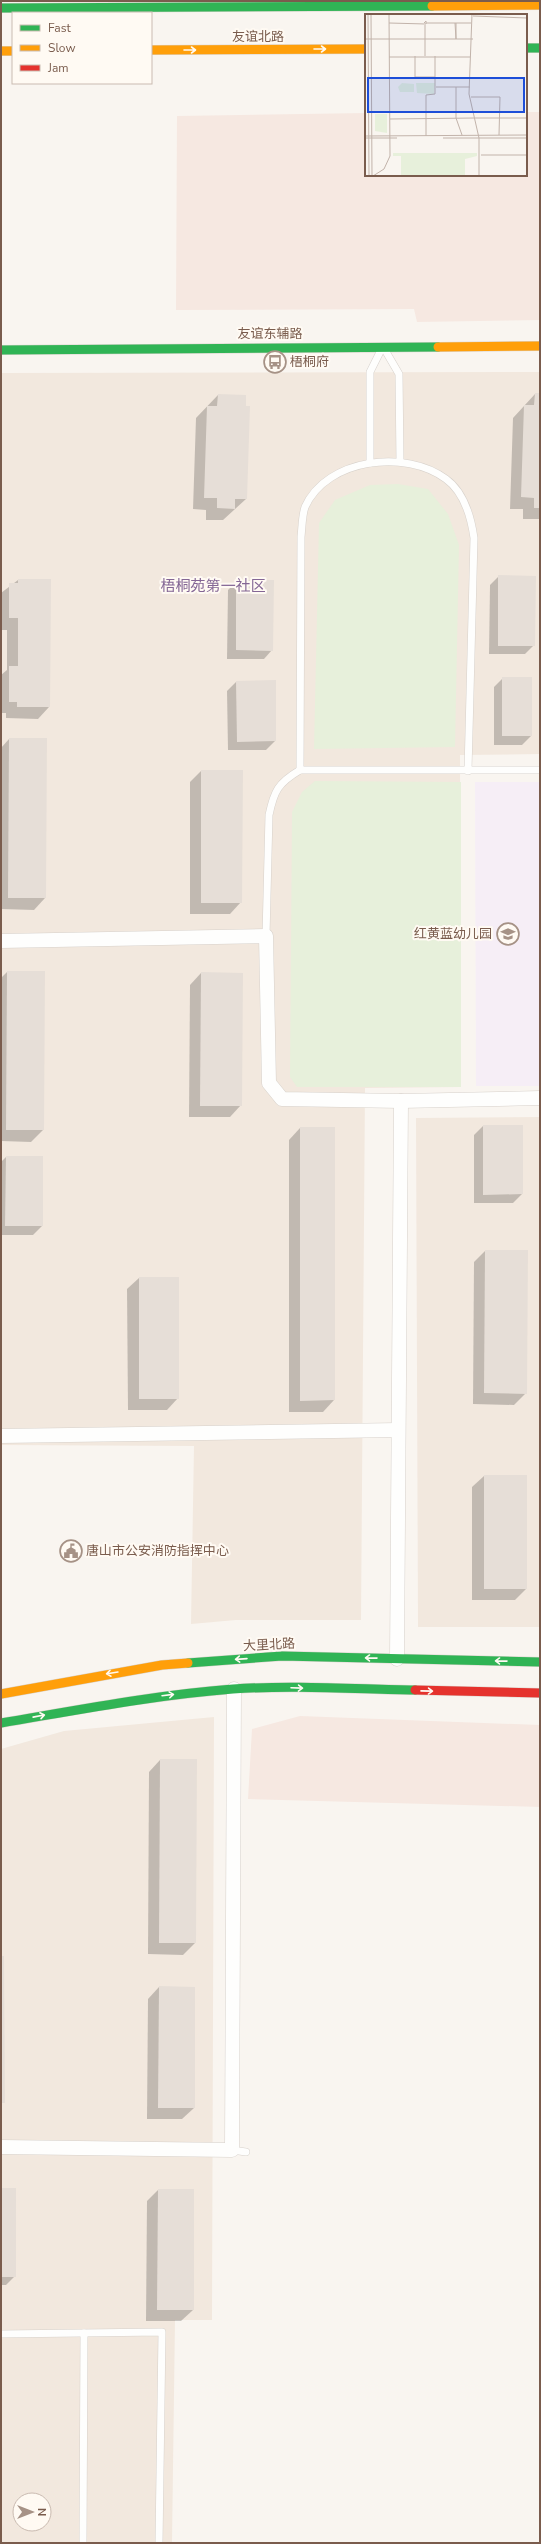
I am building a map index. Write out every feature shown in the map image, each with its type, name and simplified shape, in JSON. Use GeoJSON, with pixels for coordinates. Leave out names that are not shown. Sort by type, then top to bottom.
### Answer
{"type":"FeatureCollection","features":[{"type":"Feature","properties":{"kind":"main road"},"geometry":{"type":"LineString","coordinates":[[1,8],[540,5]]}},
{"type":"Feature","properties":{"kind":"main road"},"geometry":{"type":"LineString","coordinates":[[527,48],[540,48]]}},
{"type":"Feature","properties":{"kind":"main road","name":"友谊北路"},"geometry":{"type":"LineString","coordinates":[[152,50],[365,49]]}},
{"type":"Feature","properties":{"kind":"main road"},"geometry":{"type":"LineString","coordinates":[[1,51],[12,51]]}},
{"type":"Feature","properties":{"kind":"main road","name":"友谊东辅路"},"geometry":{"type":"LineString","coordinates":[[1,350],[540,346]]}},
{"type":"Feature","properties":{"kind":"main road","name":"大里北路"},"geometry":{"type":"LineString","coordinates":[[1,1694],[162,1665],[282,1656],[540,1662]]}},
{"type":"Feature","properties":{"kind":"main road"},"geometry":{"type":"LineString","coordinates":[[1,1723],[167,1695],[234,1689],[283,1687],[540,1693]]}},
{"type":"Feature","properties":{"kind":"street"},"geometry":{"type":"LineString","coordinates":[[1,941],[266,936],[269,1083],[282,1099],[401,1101],[540,1098]]}},
{"type":"Feature","properties":{"kind":"street"},"geometry":{"type":"LineString","coordinates":[[397,1659],[401,1101]]}},
{"type":"Feature","properties":{"kind":"street"},"geometry":{"type":"LineString","coordinates":[[1,1436],[398,1430]]}},
{"type":"Feature","properties":{"kind":"street"},"geometry":{"type":"LineString","coordinates":[[1,2147],[232,2150],[234,1689]]}},
{"type":"Feature","properties":{"kind":"lane"},"geometry":{"type":"LineString","coordinates":[[382,346],[399,374],[400,462]]}},
{"type":"Feature","properties":{"kind":"lane"},"geometry":{"type":"LineString","coordinates":[[370,463],[370,372],[382,346]]}},
{"type":"Feature","properties":{"kind":"lane"},"geometry":{"type":"LineString","coordinates":[[300,770],[301,537],[305,508],[317,489],[337,473],[370,463],[400,462],[424,466],[447,479],[470,515],[474,538],[468,771]]}},
{"type":"Feature","properties":{"kind":"lane"},"geometry":{"type":"LineString","coordinates":[[266,936],[269,816],[273,796],[284,780],[300,770],[540,770]]}},
{"type":"Feature","properties":{"kind":"lane"},"geometry":{"type":"LineString","coordinates":[[232,2150],[246,2152]]}},
{"type":"Feature","properties":{"kind":"lane"},"geometry":{"type":"LineString","coordinates":[[1,2334],[162,2332],[159,2543]]}},
{"type":"Feature","properties":{"kind":"lane"},"geometry":{"type":"LineString","coordinates":[[83,2543],[84,2333]]}},
{"type":"Feature","properties":{"kind":"shaded area"},"geometry":{"type":"Polygon","coordinates":[[[527,112],[540,112],[540,320],[417,322],[414,309],[176,310],[177,116],[365,113],[365,176],[527,176],[527,112]]]}},
{"type":"Feature","properties":{"kind":"shaded area"},"geometry":{"type":"Polygon","coordinates":[[[540,372],[540,754],[460,755],[461,1087],[365,1088],[361,1620],[236,1620],[191,1624],[194,1446],[1,1445],[1,373],[540,372]]]}},
{"type":"Feature","properties":{"kind":"shaded area","name":"红黄蓝幼儿园"},"geometry":{"type":"Polygon","coordinates":[[[475,782],[540,782],[540,1086],[476,1086],[475,782]]]}},
{"type":"Feature","properties":{"kind":"shaded area"},"geometry":{"type":"Polygon","coordinates":[[[540,1117],[540,1627],[418,1627],[416,1118],[540,1117]]]}},
{"type":"Feature","properties":{"kind":"shaded area"},"geometry":{"type":"Polygon","coordinates":[[[300,1716],[540,1725],[540,1807],[248,1799],[252,1729],[300,1716]]]}},
{"type":"Feature","properties":{"kind":"shaded area"},"geometry":{"type":"Polygon","coordinates":[[[214,1717],[212,2320],[175,2320],[172,2543],[1,2543],[1,1749],[64,1731],[214,1717]]]}},
{"type":"Feature","properties":{"kind":"green space"},"geometry":{"type":"Polygon","coordinates":[[[398,484],[428,489],[448,514],[459,545],[455,747],[314,749],[319,523],[335,500],[370,485],[398,484]]]}},
{"type":"Feature","properties":{"kind":"green space"},"geometry":{"type":"Polygon","coordinates":[[[315,781],[461,782],[461,1087],[297,1087],[290,1077],[292,812],[302,792],[315,781]]]}},
{"type":"Feature","properties":{"kind":"building"},"geometry":{"type":"Polygon","coordinates":[[[535,393],[540,393],[540,508],[534,508],[534,498],[521,497],[524,405],[534,405],[535,393]]]}},
{"type":"Feature","properties":{"kind":"building"},"geometry":{"type":"Polygon","coordinates":[[[218,394],[246,395],[246,406],[250,406],[247,499],[235,499],[235,509],[217,508],[217,498],[204,498],[207,406],[217,406],[218,394]]]}},
{"type":"Feature","properties":{"kind":"building"},"geometry":{"type":"Polygon","coordinates":[[[498,575],[536,576],[535,646],[498,646],[498,575]]]}},
{"type":"Feature","properties":{"kind":"building"},"geometry":{"type":"Polygon","coordinates":[[[18,579],[51,579],[50,707],[17,707],[17,702],[9,702],[9,666],[18,666],[18,618],[9,618],[9,583],[18,583],[18,579]]]}},
{"type":"Feature","properties":{"kind":"building"},"geometry":{"type":"Polygon","coordinates":[[[236,580],[274,580],[273,651],[236,650],[236,580]]]}},
{"type":"Feature","properties":{"kind":"building"},"geometry":{"type":"Polygon","coordinates":[[[502,677],[532,677],[532,736],[502,736],[502,677]]]}},
{"type":"Feature","properties":{"kind":"building"},"geometry":{"type":"Polygon","coordinates":[[[276,680],[276,741],[237,742],[236,681],[276,680]]]}},
{"type":"Feature","properties":{"kind":"building"},"geometry":{"type":"Polygon","coordinates":[[[9,738],[47,738],[46,898],[8,898],[9,738]]]}},
{"type":"Feature","properties":{"kind":"building"},"geometry":{"type":"Polygon","coordinates":[[[201,770],[243,770],[242,903],[201,903],[201,770]]]}},
{"type":"Feature","properties":{"kind":"building"},"geometry":{"type":"Polygon","coordinates":[[[7,971],[45,971],[44,1130],[6,1130],[7,971]]]}},
{"type":"Feature","properties":{"kind":"building"},"geometry":{"type":"Polygon","coordinates":[[[201,972],[243,973],[242,1106],[200,1106],[201,972]]]}},
{"type":"Feature","properties":{"kind":"building"},"geometry":{"type":"Polygon","coordinates":[[[483,1125],[523,1125],[523,1194],[483,1195],[483,1125]]]}},
{"type":"Feature","properties":{"kind":"building"},"geometry":{"type":"Polygon","coordinates":[[[300,1127],[335,1127],[335,1400],[300,1401],[300,1127]]]}},
{"type":"Feature","properties":{"kind":"building"},"geometry":{"type":"Polygon","coordinates":[[[6,1156],[43,1156],[43,1226],[5,1226],[6,1156]]]}},
{"type":"Feature","properties":{"kind":"building"},"geometry":{"type":"Polygon","coordinates":[[[485,1250],[528,1250],[527,1394],[484,1393],[485,1250]]]}},
{"type":"Feature","properties":{"kind":"building"},"geometry":{"type":"Polygon","coordinates":[[[139,1277],[179,1277],[179,1399],[139,1399],[139,1277]]]}},
{"type":"Feature","properties":{"kind":"building"},"geometry":{"type":"Polygon","coordinates":[[[484,1475],[527,1475],[527,1589],[484,1589],[484,1475]]]}},
{"type":"Feature","properties":{"kind":"building"},"geometry":{"type":"Polygon","coordinates":[[[160,1759],[197,1759],[196,1943],[159,1943],[160,1759]]]}},
{"type":"Feature","properties":{"kind":"building"},"geometry":{"type":"Polygon","coordinates":[[[1,1956],[4,1956],[5,2103],[1,2103],[1,1956]]]}},
{"type":"Feature","properties":{"kind":"building"},"geometry":{"type":"Polygon","coordinates":[[[159,1986],[195,1987],[195,2108],[158,2108],[159,1986]]]}},
{"type":"Feature","properties":{"kind":"building"},"geometry":{"type":"Polygon","coordinates":[[[1,2188],[16,2188],[16,2277],[1,2277],[1,2188]]]}},
{"type":"Feature","properties":{"kind":"building"},"geometry":{"type":"Polygon","coordinates":[[[158,2189],[194,2189],[194,2310],[157,2310],[158,2189]]]}},
{"type":"Feature","properties":{"kind":"traffic: fast"},"geometry":{"type":"LineString","coordinates":[[1,8],[432,6]]}},
{"type":"Feature","properties":{"kind":"traffic: fast"},"geometry":{"type":"LineString","coordinates":[[527,48],[540,48]]}},
{"type":"Feature","properties":{"kind":"traffic: fast"},"geometry":{"type":"LineString","coordinates":[[1,350],[438,347]]}},
{"type":"Feature","properties":{"kind":"traffic: fast"},"geometry":{"type":"LineString","coordinates":[[188,1663],[282,1656],[540,1662]]}},
{"type":"Feature","properties":{"kind":"traffic: fast"},"geometry":{"type":"LineString","coordinates":[[1,1723],[146,1699],[233,1689],[301,1687],[415,1690]]}},
{"type":"Feature","properties":{"kind":"traffic: slow"},"geometry":{"type":"LineString","coordinates":[[432,6],[540,5]]}},
{"type":"Feature","properties":{"kind":"traffic: slow"},"geometry":{"type":"LineString","coordinates":[[152,50],[365,49]]}},
{"type":"Feature","properties":{"kind":"traffic: slow"},"geometry":{"type":"LineString","coordinates":[[1,51],[12,51]]}},
{"type":"Feature","properties":{"kind":"traffic: slow"},"geometry":{"type":"LineString","coordinates":[[438,347],[540,346]]}},
{"type":"Feature","properties":{"kind":"traffic: slow"},"geometry":{"type":"LineString","coordinates":[[1,1694],[162,1665],[188,1663]]}},
{"type":"Feature","properties":{"kind":"traffic: jam"},"geometry":{"type":"LineString","coordinates":[[415,1690],[540,1693]]}},
{"type":"Feature","properties":{"kind":"place","name":"梧桐府"},"geometry":{"type":"Point","coordinates":[275,362]}},
{"type":"Feature","properties":{"kind":"place","name":"红黄蓝幼儿园"},"geometry":{"type":"Point","coordinates":[508,934]}},
{"type":"Feature","properties":{"kind":"place","name":"唐山市公安消防指挥中心"},"geometry":{"type":"Point","coordinates":[71,1551]}},
{"type":"Feature","properties":{"kind":"district","name":"梧桐苑第一社区"},"geometry":{"type":"Point","coordinates":[213,586]}}]}
